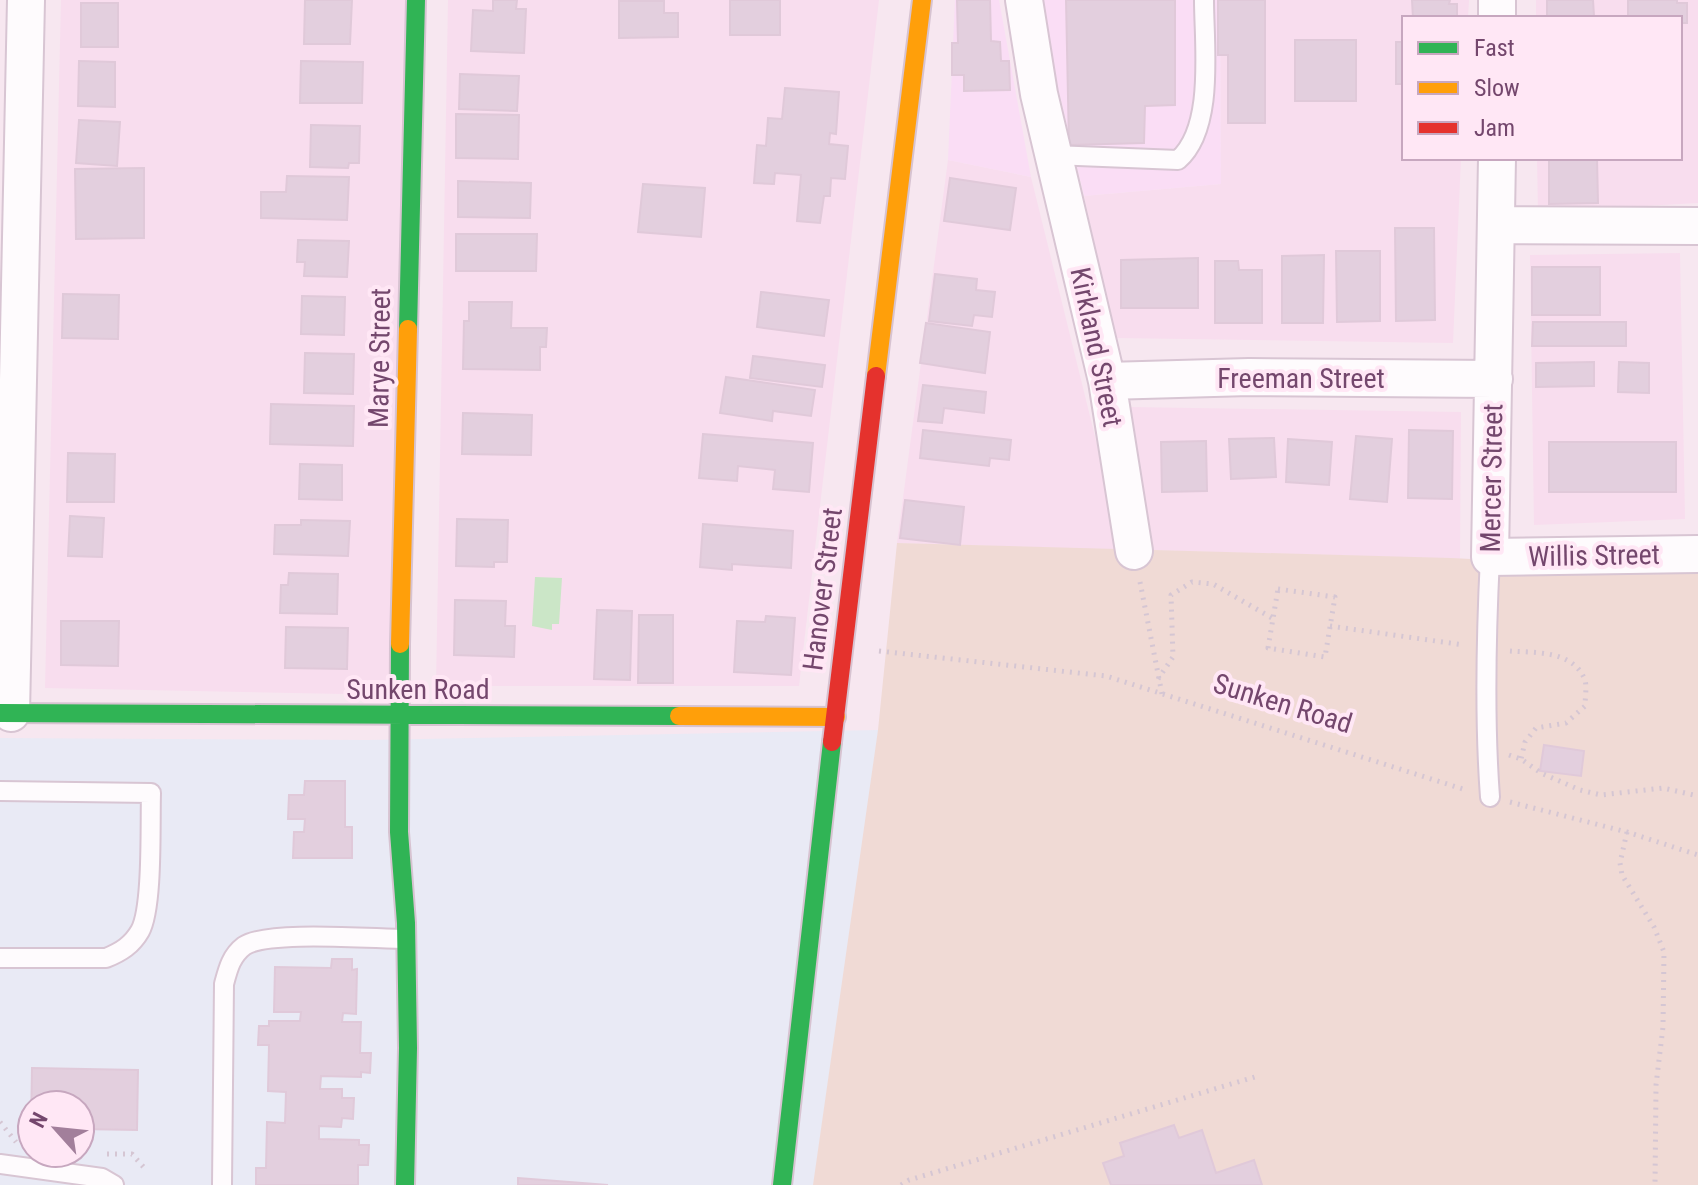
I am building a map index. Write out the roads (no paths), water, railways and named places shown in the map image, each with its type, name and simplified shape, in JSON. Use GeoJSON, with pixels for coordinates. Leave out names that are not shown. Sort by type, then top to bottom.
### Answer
{"type":"FeatureCollection","features":[{"type":"Feature","properties":{"kind":"street"},"geometry":{"type":"LineString","coordinates":[[5,713],[26,0]]}},
{"type":"Feature","properties":{"kind":"street","name":"Marye Street"},"geometry":{"type":"LineString","coordinates":[[405,1185],[408,1048],[406,939],[399,832],[398,717],[416,0]]}},
{"type":"Feature","properties":{"kind":"street","name":"Hanover Street"},"geometry":{"type":"LineString","coordinates":[[782,1185],[842,650],[922,0]]}},
{"type":"Feature","properties":{"kind":"street","name":"Kirkland Street"},"geometry":{"type":"LineString","coordinates":[[1024,0],[1039,94],[1107,381],[1134,551]]}},
{"type":"Feature","properties":{"kind":"street","name":"Mercer Street"},"geometry":{"type":"LineString","coordinates":[[1490,557],[1497,160]]}},
{"type":"Feature","properties":{"kind":"street"},"geometry":{"type":"LineString","coordinates":[[1497,225],[1698,226]]}},
{"type":"Feature","properties":{"kind":"street","name":"Freeman Street"},"geometry":{"type":"LineString","coordinates":[[1107,381],[1249,377],[1494,379]]}},
{"type":"Feature","properties":{"kind":"street","name":"Willis Street"},"geometry":{"type":"LineString","coordinates":[[1490,557],[1698,554]]}},
{"type":"Feature","properties":{"kind":"street","name":"Sunken Road"},"geometry":{"type":"LineString","coordinates":[[5,713],[836,717]]}},
{"type":"Feature","properties":{"kind":"lane"},"geometry":{"type":"LineString","coordinates":[[1053,155],[1178,160],[1184,154],[1194,139],[1204,96],[1204,0]]}},
{"type":"Feature","properties":{"kind":"lane","name":"Mercer Street"},"geometry":{"type":"LineString","coordinates":[[1490,557],[1486,663],[1490,797]]}},
{"type":"Feature","properties":{"kind":"lane"},"geometry":{"type":"LineString","coordinates":[[0,791],[151,793],[147,909],[139,933],[129,946],[121,953],[106,958],[0,958]]}},
{"type":"Feature","properties":{"kind":"lane"},"geometry":{"type":"LineString","coordinates":[[222,1185],[224,984],[231,960],[246,944],[281,937],[406,939]]}},
{"type":"Feature","properties":{"kind":"lane"},"geometry":{"type":"LineString","coordinates":[[0,1164],[102,1178],[114,1185]]}}]}
